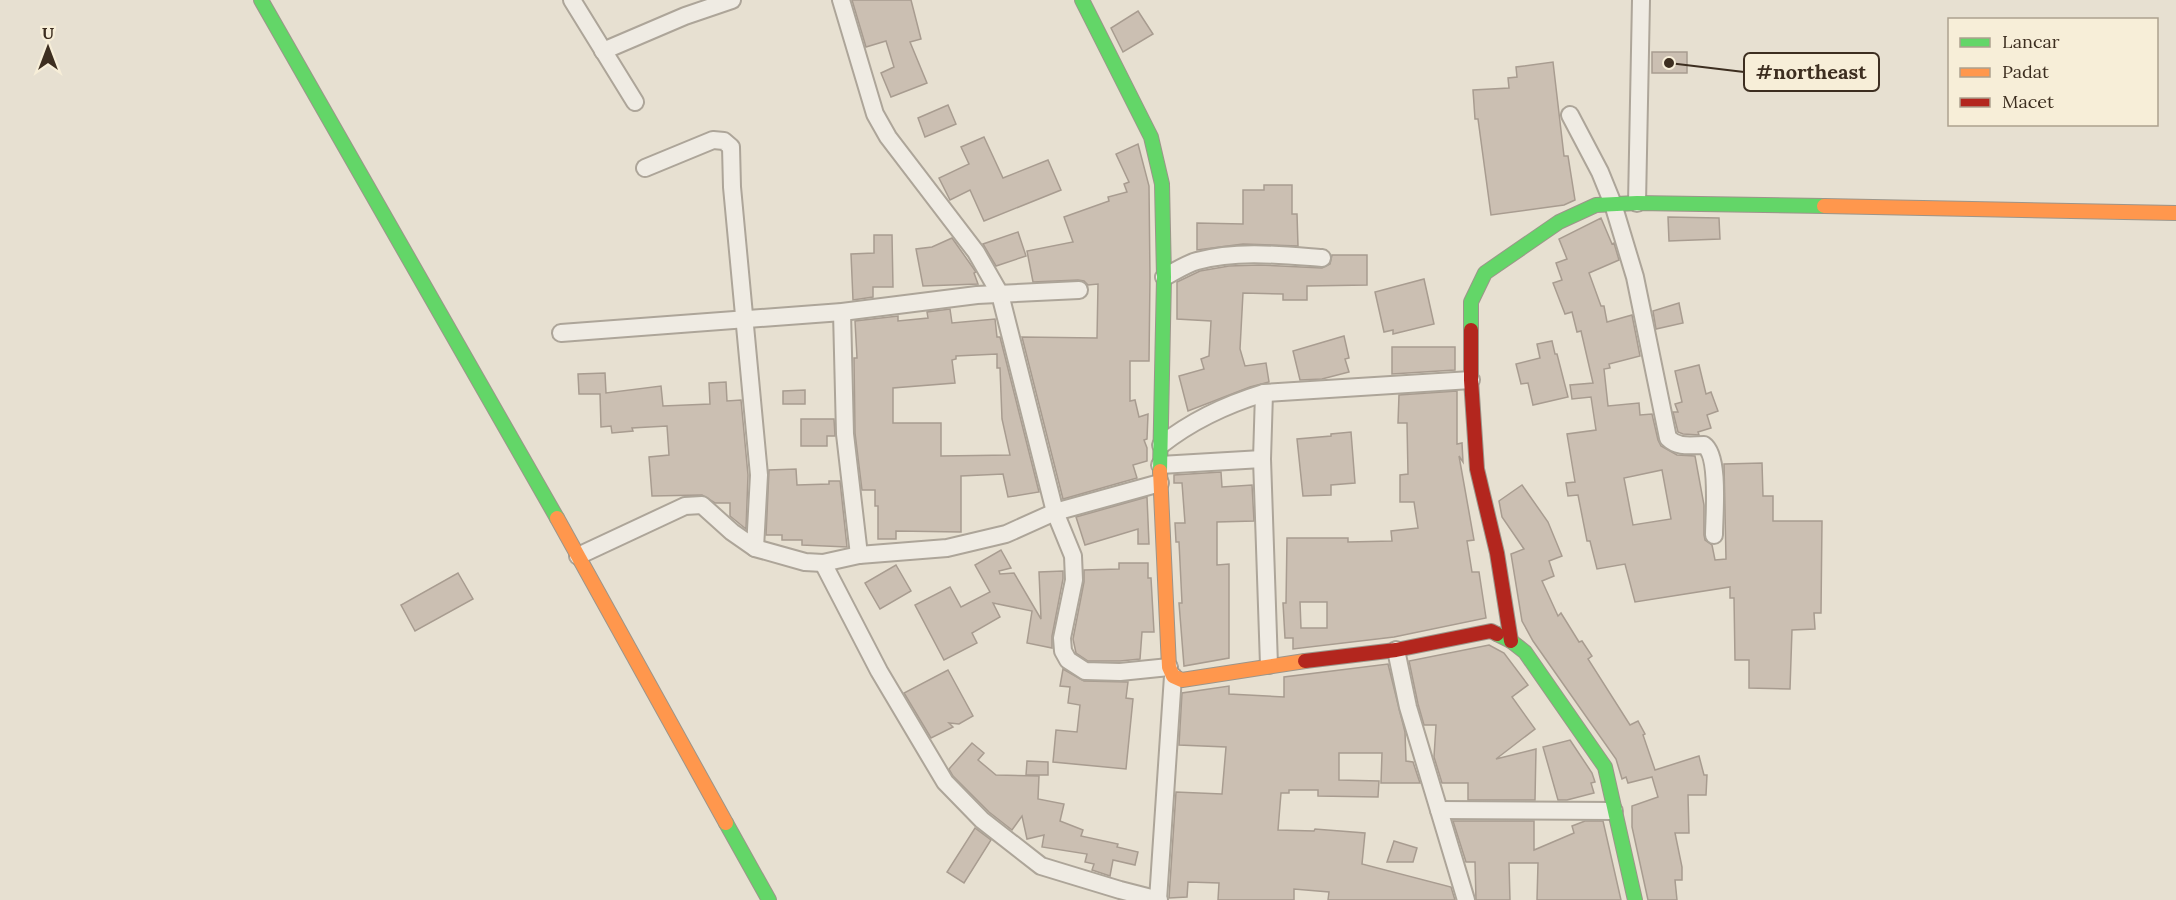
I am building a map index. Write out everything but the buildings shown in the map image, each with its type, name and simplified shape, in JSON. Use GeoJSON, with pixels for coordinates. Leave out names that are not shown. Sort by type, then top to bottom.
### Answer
{"type":"FeatureCollection","features":[{"type":"Feature","properties":{"kind":"street"},"geometry":{"type":"LineString","coordinates":[[261,0],[578,556],[769,900]]}},
{"type":"Feature","properties":{"kind":"street"},"geometry":{"type":"LineString","coordinates":[[572,0],[634,102]]}},
{"type":"Feature","properties":{"kind":"street"},"geometry":{"type":"LineString","coordinates":[[603,51],[685,16],[732,0]]}},
{"type":"Feature","properties":{"kind":"street"},"geometry":{"type":"LineString","coordinates":[[841,0],[875,114],[888,137],[976,252],[1000,294],[1055,512],[1073,556],[1074,580],[1062,638],[1063,651],[1068,660],[1085,671],[1171,672],[1182,680],[1269,665],[1396,650],[1491,631],[1511,640],[1525,652],[1605,767],[1635,900]]}},
{"type":"Feature","properties":{"kind":"street"},"geometry":{"type":"LineString","coordinates":[[823,563],[879,671],[945,782],[982,820],[1041,866],[1159,900],[1171,672],[1161,483],[1164,278],[1162,184],[1151,137],[1082,0]]}},
{"type":"Feature","properties":{"kind":"street"},"geometry":{"type":"LineString","coordinates":[[1637,203],[1641,0]]}},
{"type":"Feature","properties":{"kind":"street"},"geometry":{"type":"LineString","coordinates":[[1570,115],[1600,172],[1613,204],[1635,277],[1668,438],[1674,444],[1704,445],[1710,452],[1714,471],[1714,535]]}},
{"type":"Feature","properties":{"kind":"street"},"geometry":{"type":"LineString","coordinates":[[645,168],[713,140],[724,141],[731,147],[732,187],[759,476],[755,548]]}},
{"type":"Feature","properties":{"kind":"street"},"geometry":{"type":"LineString","coordinates":[[1511,640],[1497,554],[1477,469],[1471,380],[1471,302],[1485,273],[1559,222],[1596,205],[1637,203],[2176,213]]}},
{"type":"Feature","properties":{"kind":"street"},"geometry":{"type":"LineString","coordinates":[[1164,278],[1196,261],[1236,255],[1322,258]]}},
{"type":"Feature","properties":{"kind":"street"},"geometry":{"type":"LineString","coordinates":[[561,333],[842,312],[976,295],[1079,290]]}},
{"type":"Feature","properties":{"kind":"street"},"geometry":{"type":"LineString","coordinates":[[842,312],[845,434],[859,555]]}},
{"type":"Feature","properties":{"kind":"street"},"geometry":{"type":"LineString","coordinates":[[1161,445],[1175,434],[1240,400],[1264,393],[1471,380]]}},
{"type":"Feature","properties":{"kind":"street"},"geometry":{"type":"LineString","coordinates":[[1264,393],[1262,459],[1269,665]]}},
{"type":"Feature","properties":{"kind":"street"},"geometry":{"type":"LineString","coordinates":[[1161,465],[1262,459]]}},
{"type":"Feature","properties":{"kind":"street"},"geometry":{"type":"LineString","coordinates":[[578,556],[685,506],[702,505],[732,532],[755,548],[805,562],[823,563],[859,555],[947,548],[1006,534],[1055,512],[1161,483]]}},
{"type":"Feature","properties":{"kind":"street"},"geometry":{"type":"LineString","coordinates":[[1396,650],[1408,707],[1466,900]]}},
{"type":"Feature","properties":{"kind":"street"},"geometry":{"type":"LineString","coordinates":[[1439,810],[1614,811]]}},
{"type":"Feature","properties":{"kind":"traffic: fast"},"geometry":{"type":"LineString","coordinates":[[261,0],[557,518]]}},
{"type":"Feature","properties":{"kind":"traffic: fast"},"geometry":{"type":"LineString","coordinates":[[1082,0],[1151,137],[1162,184],[1164,277],[1160,471]]}},
{"type":"Feature","properties":{"kind":"traffic: fast"},"geometry":{"type":"LineString","coordinates":[[1471,330],[1471,302],[1485,273],[1559,222],[1596,205],[1637,203],[1824,206]]}},
{"type":"Feature","properties":{"kind":"traffic: fast"},"geometry":{"type":"LineString","coordinates":[[1497,634],[1525,652],[1605,767],[1635,900]]}},
{"type":"Feature","properties":{"kind":"traffic: fast"},"geometry":{"type":"LineString","coordinates":[[726,823],[769,900]]}},
{"type":"Feature","properties":{"kind":"traffic: slow"},"geometry":{"type":"LineString","coordinates":[[1824,206],[2176,213]]}},
{"type":"Feature","properties":{"kind":"traffic: slow"},"geometry":{"type":"LineString","coordinates":[[1160,471],[1169,667],[1173,676],[1182,680],[1305,661]]}},
{"type":"Feature","properties":{"kind":"traffic: slow"},"geometry":{"type":"LineString","coordinates":[[557,518],[726,823]]}},
{"type":"Feature","properties":{"kind":"traffic: jam"},"geometry":{"type":"LineString","coordinates":[[1471,330],[1471,380],[1477,469],[1497,553],[1511,641]]}},
{"type":"Feature","properties":{"kind":"traffic: jam"},"geometry":{"type":"LineString","coordinates":[[1305,661],[1396,650],[1491,631],[1497,634]]}},
{"type":"Feature","properties":{"kind":"place","name":"#northeast"},"geometry":{"type":"Point","coordinates":[1669,63]}}]}
